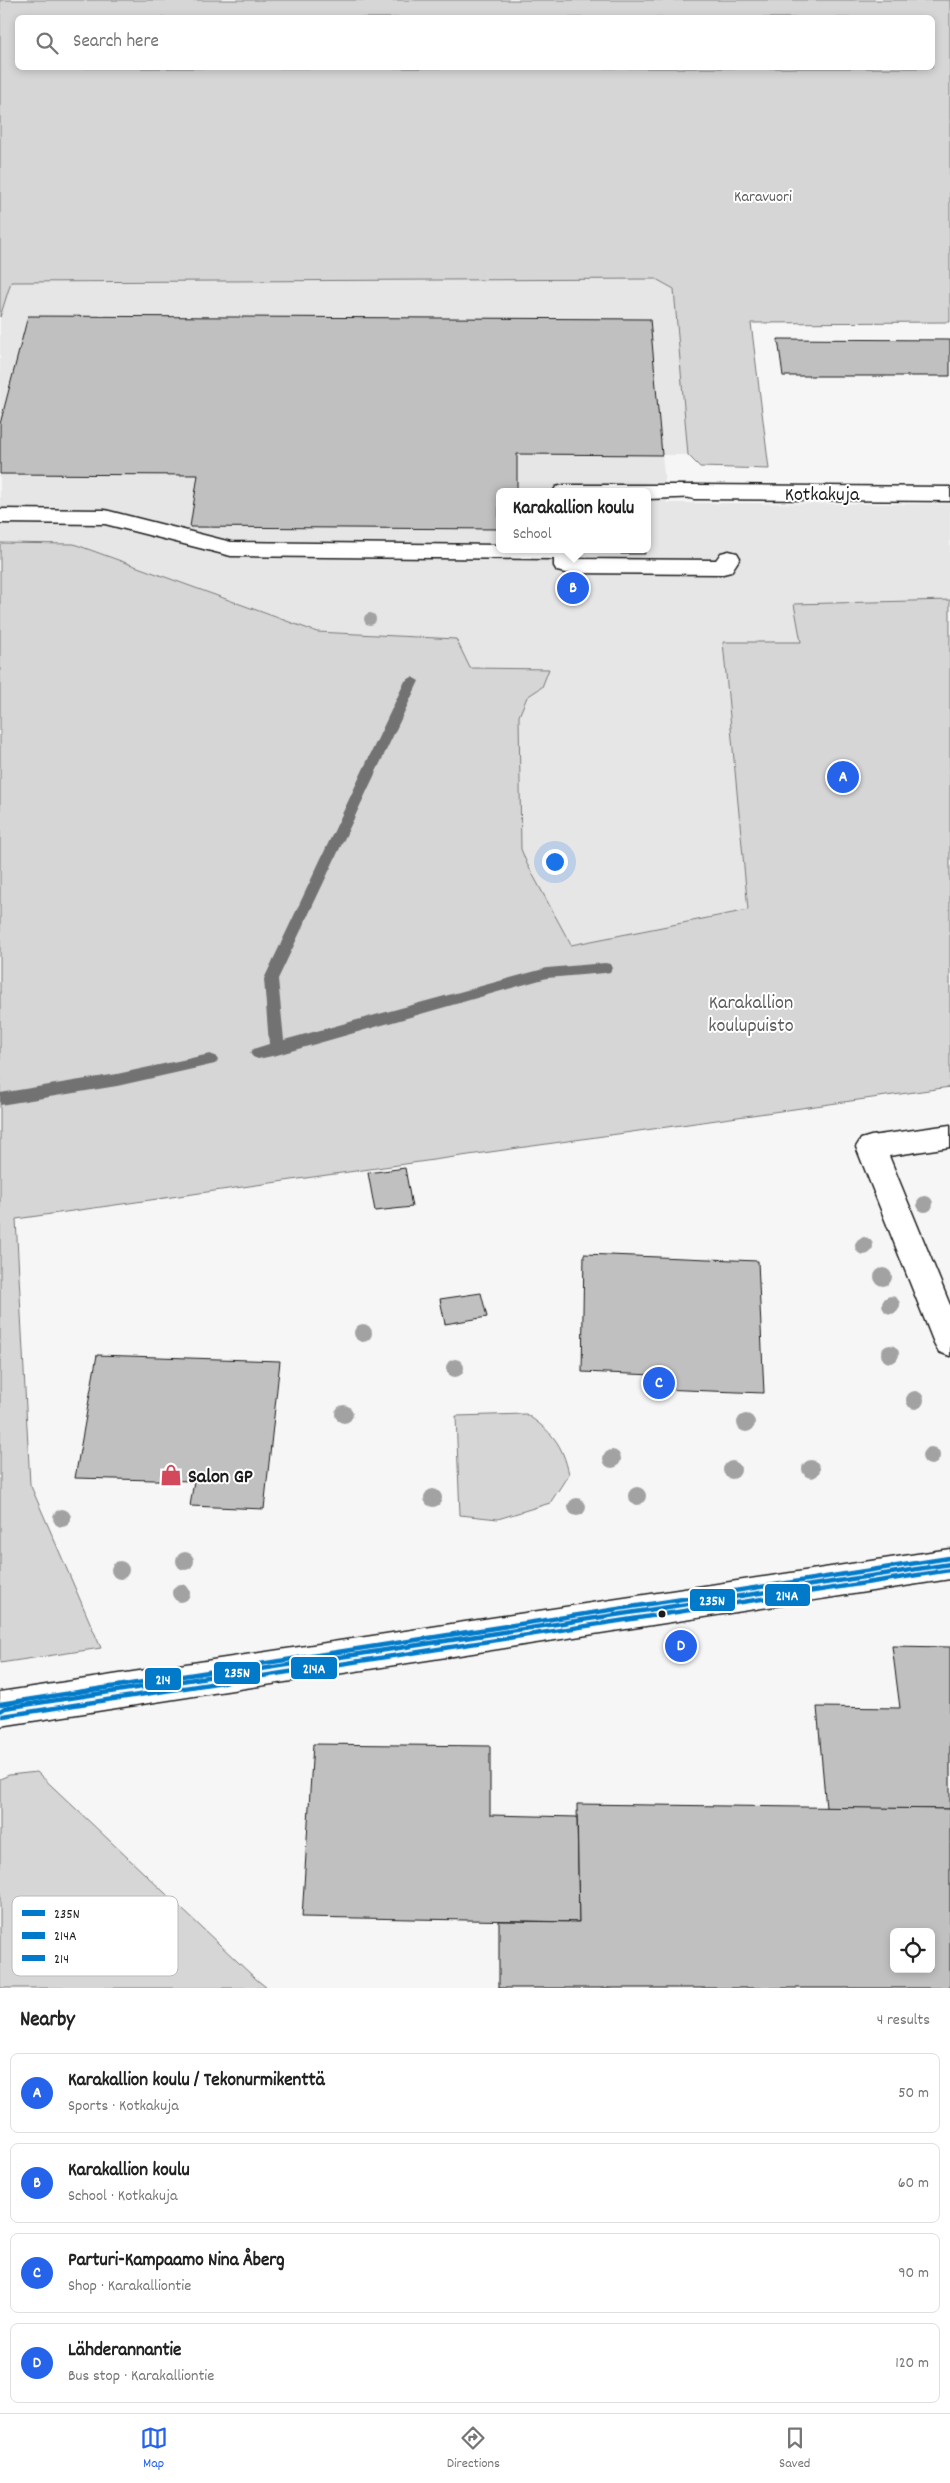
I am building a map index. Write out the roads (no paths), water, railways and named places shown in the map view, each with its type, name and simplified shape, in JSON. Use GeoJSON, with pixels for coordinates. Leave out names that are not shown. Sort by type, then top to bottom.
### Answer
{"type":"FeatureCollection","features":[{"type":"Feature","properties":{"kind":"street","name":"Kotkakuja"},"geometry":{"type":"LineString","coordinates":[[651,492],[950,494]]}},
{"type":"Feature","properties":{"kind":"street"},"geometry":{"type":"LineString","coordinates":[[0,516],[105,517],[231,549],[496,551]]}},
{"type":"Feature","properties":{"kind":"street"},"geometry":{"type":"LineString","coordinates":[[565,553],[565,566],[723,567],[729,558]]}},
{"type":"Feature","properties":{"kind":"street"},"geometry":{"type":"LineString","coordinates":[[950,1136],[871,1147],[950,1343]]}},
{"type":"Feature","properties":{"kind":"street"},"geometry":{"type":"LineString","coordinates":[[2,1710],[950,1564]]}},
{"type":"Feature","properties":{"kind":"waterway"},"geometry":{"type":"LineString","coordinates":[[277,1048],[271,979],[412,681]]}},
{"type":"Feature","properties":{"kind":"waterway"},"geometry":{"type":"LineString","coordinates":[[277,1048],[547,973],[605,968]]}},
{"type":"Feature","properties":{"kind":"waterway"},"geometry":{"type":"LineString","coordinates":[[258,1053],[277,1048]]}},
{"type":"Feature","properties":{"kind":"waterway"},"geometry":{"type":"LineString","coordinates":[[0,1099],[117,1080],[210,1060]]}},
{"type":"Feature","properties":{"kind":"place","name":"Karakallion koulu"},"geometry":{"type":"Point","coordinates":[573,588]}},
{"type":"Feature","properties":{"kind":"place","name":"Karakallion koulu / Tekonurmikenttä"},"geometry":{"type":"Point","coordinates":[843,777]}},
{"type":"Feature","properties":{"kind":"place","name":"Parturi-Kampaamo Nina Åberg"},"geometry":{"type":"Point","coordinates":[659,1383]}},
{"type":"Feature","properties":{"kind":"place","name":"Salon GP"},"geometry":{"type":"Point","coordinates":[171,1475]}},
{"type":"Feature","properties":{"kind":"place","name":"Lähderannantie"},"geometry":{"type":"Point","coordinates":[681,1646]}},
{"type":"Feature","properties":{"kind":"park label","name":"Karavuori"},"geometry":{"type":"Point","coordinates":[763,195]}},
{"type":"Feature","properties":{"kind":"park label","name":"Karakallion koulupuisto"},"geometry":{"type":"Point","coordinates":[751,1012]}}]}
